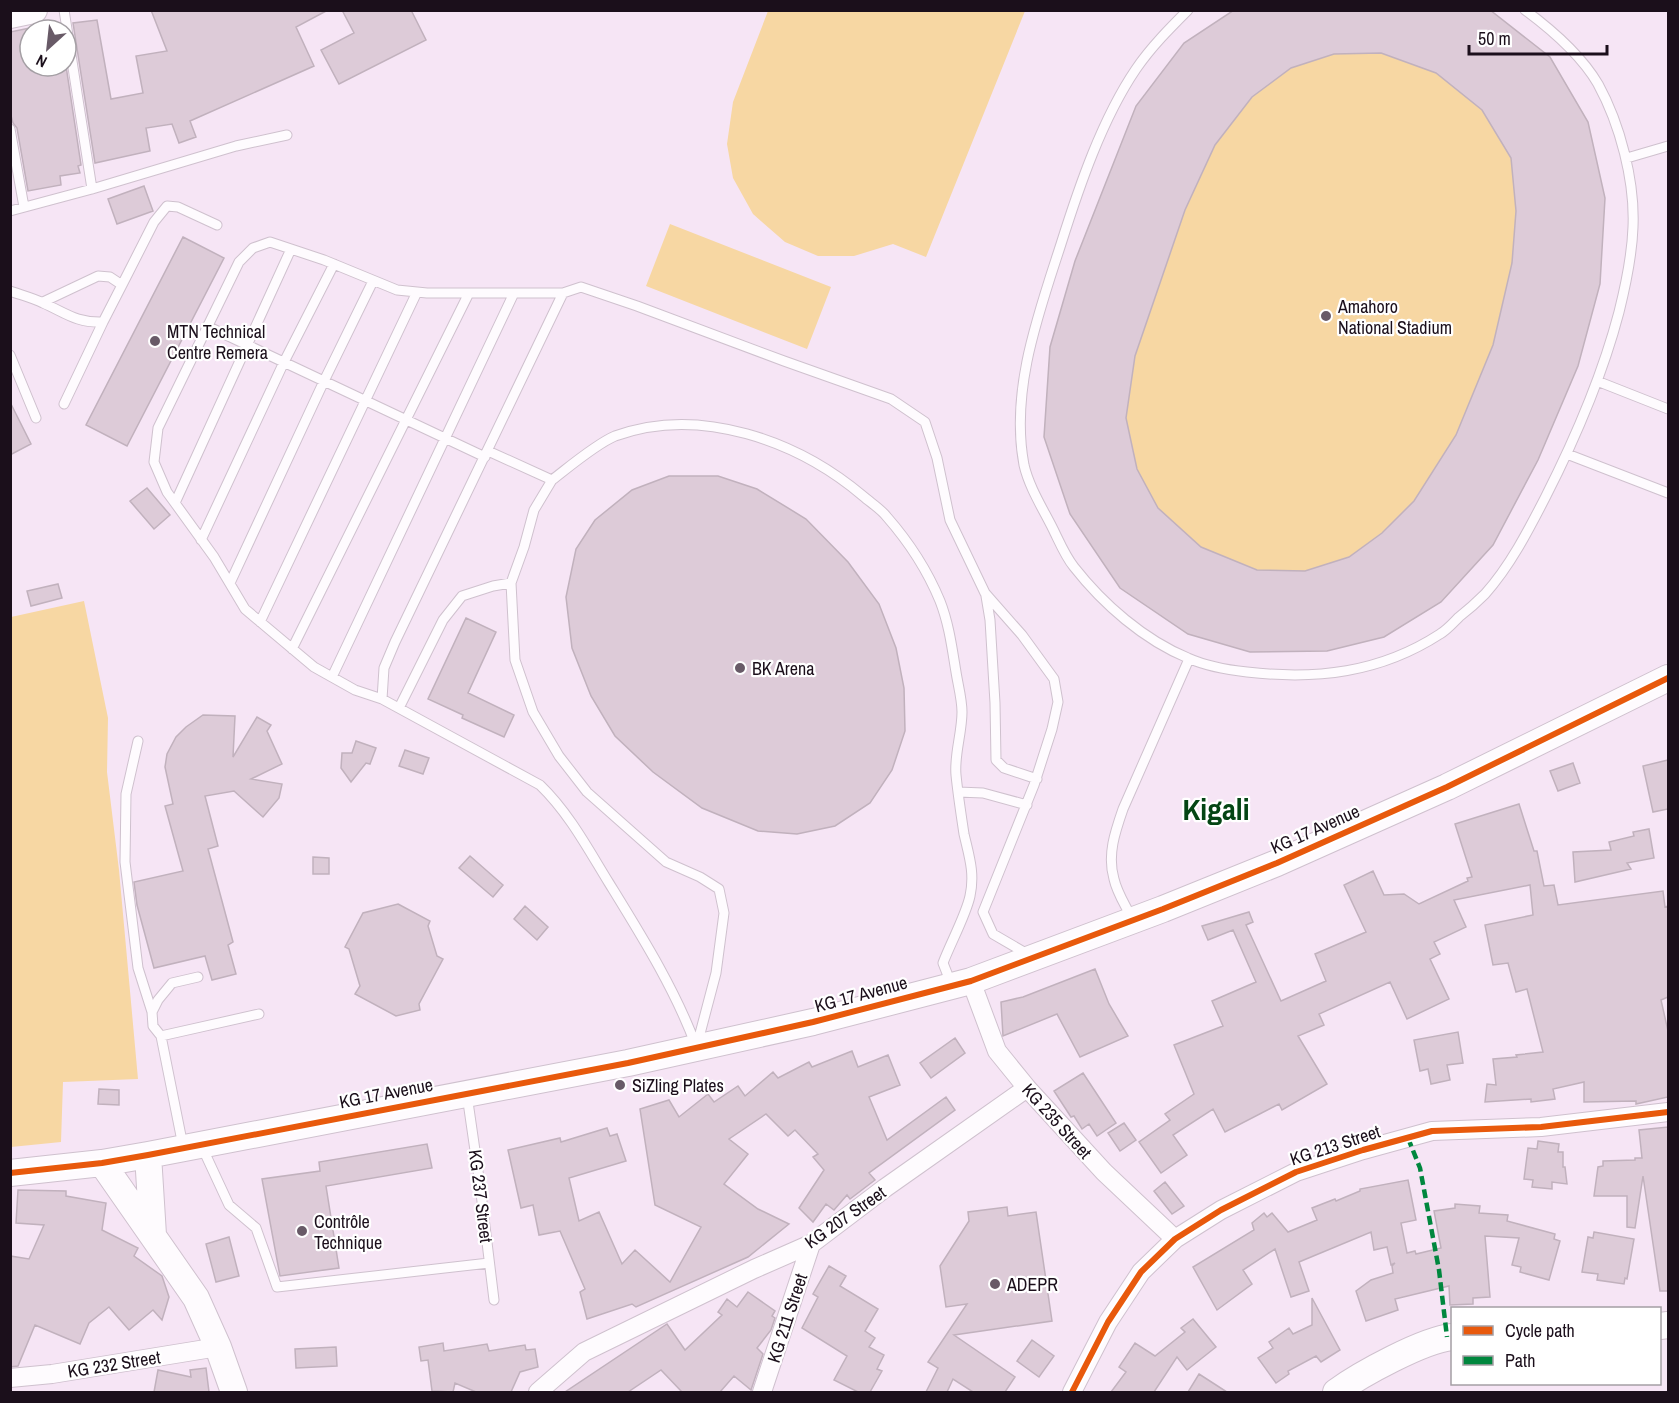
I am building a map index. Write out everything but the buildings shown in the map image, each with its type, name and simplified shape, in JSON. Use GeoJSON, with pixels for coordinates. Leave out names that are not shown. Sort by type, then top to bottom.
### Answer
{"type":"FeatureCollection","features":[{"type":"Feature","properties":{"kind":"street"},"geometry":{"type":"LineString","coordinates":[[10,15],[34,10]]}},
{"type":"Feature","properties":{"kind":"street","name":"KG 17 Avenue"},"geometry":{"type":"LineString","coordinates":[[10,1173],[102,1163],[192,1147],[696,1048],[813,1022],[961,984],[1034,958],[1277,863],[1447,787],[1668,678]]}},
{"type":"Feature","properties":{"kind":"street","name":"KG 235 Street"},"geometry":{"type":"LineString","coordinates":[[961,984],[997,1051],[1027,1088],[1104,1172],[1175,1239]]}},
{"type":"Feature","properties":{"kind":"street","name":"KG 207 Street"},"geometry":{"type":"LineString","coordinates":[[538,1392],[584,1352],[754,1269],[811,1244],[885,1188],[1027,1088]]}},
{"type":"Feature","properties":{"kind":"street","name":"KG 213 Street"},"geometry":{"type":"LineString","coordinates":[[1072,1392],[1108,1322],[1141,1272],[1175,1239],[1221,1210],[1296,1172],[1432,1131],[1541,1127],[1668,1112]]}},
{"type":"Feature","properties":{"kind":"street"},"geometry":{"type":"LineString","coordinates":[[148,1155],[153,1235]]}},
{"type":"Feature","properties":{"kind":"street"},"geometry":{"type":"LineString","coordinates":[[102,1163],[196,1298],[218,1347],[234,1392]]}},
{"type":"Feature","properties":{"kind":"street","name":"KG 211 Street"},"geometry":{"type":"LineString","coordinates":[[762,1392],[811,1244]]}},
{"type":"Feature","properties":{"kind":"street"},"geometry":{"type":"LineString","coordinates":[[1336,1392],[1358,1376],[1413,1350],[1451,1337]]}},
{"type":"Feature","properties":{"kind":"street","name":"KG 232 Street"},"geometry":{"type":"LineString","coordinates":[[10,1378],[63,1372],[218,1347]]}},
{"type":"Feature","properties":{"kind":"lane"},"geometry":{"type":"LineString","coordinates":[[64,10],[92,189]]}},
{"type":"Feature","properties":{"kind":"lane"},"geometry":{"type":"LineString","coordinates":[[1188,10],[1137,67],[1109,114],[1068,220],[1036,320],[1025,378],[1019,425],[1025,471],[1071,564],[1107,604],[1154,640],[1189,659],[1229,670],[1282,676],[1332,674],[1387,661],[1442,633],[1486,593],[1522,542],[1567,454],[1597,381],[1614,331],[1628,275],[1634,224],[1627,158],[1597,82],[1570,49],[1525,10]]}},
{"type":"Feature","properties":{"kind":"lane"},"geometry":{"type":"LineString","coordinates":[[10,129],[24,207]]}},
{"type":"Feature","properties":{"kind":"lane"},"geometry":{"type":"LineString","coordinates":[[10,211],[236,146],[287,135]]}},
{"type":"Feature","properties":{"kind":"lane"},"geometry":{"type":"LineString","coordinates":[[1627,158],[1668,146]]}},
{"type":"Feature","properties":{"kind":"lane"},"geometry":{"type":"LineString","coordinates":[[64,404],[154,222],[167,206],[178,207],[217,225]]}},
{"type":"Feature","properties":{"kind":"lane"},"geometry":{"type":"LineString","coordinates":[[696,1048],[685,1016],[638,931],[558,803],[540,785],[399,708],[355,690],[314,667],[245,609],[230,583],[167,492],[154,462],[158,428],[239,262],[253,248],[270,242],[334,264],[397,290],[563,293],[580,287],[891,399],[925,422],[937,458],[950,520],[985,593],[990,620],[996,703],[996,760],[1004,768],[1036,779]]}},
{"type":"Feature","properties":{"kind":"lane"},"geometry":{"type":"LineString","coordinates":[[175,503],[291,249]]}},
{"type":"Feature","properties":{"kind":"lane"},"geometry":{"type":"LineString","coordinates":[[201,540],[284,362],[334,264]]}},
{"type":"Feature","properties":{"kind":"lane"},"geometry":{"type":"LineString","coordinates":[[43,302],[98,276],[110,278],[122,285]]}},
{"type":"Feature","properties":{"kind":"lane"},"geometry":{"type":"LineString","coordinates":[[230,583],[324,381],[374,280]]}},
{"type":"Feature","properties":{"kind":"lane"},"geometry":{"type":"LineString","coordinates":[[10,291],[43,302],[72,318],[88,322],[103,322]]}},
{"type":"Feature","properties":{"kind":"lane"},"geometry":{"type":"LineString","coordinates":[[260,621],[417,292]]}},
{"type":"Feature","properties":{"kind":"lane"},"geometry":{"type":"LineString","coordinates":[[292,649],[469,293]]}},
{"type":"Feature","properties":{"kind":"lane"},"geometry":{"type":"LineString","coordinates":[[332,677],[514,293]]}},
{"type":"Feature","properties":{"kind":"lane"},"geometry":{"type":"LineString","coordinates":[[381,699],[384,668],[395,642],[563,293]]}},
{"type":"Feature","properties":{"kind":"lane"},"geometry":{"type":"LineString","coordinates":[[207,326],[446,438],[552,480]]}},
{"type":"Feature","properties":{"kind":"lane"},"geometry":{"type":"LineString","coordinates":[[10,355],[36,418]]}},
{"type":"Feature","properties":{"kind":"lane"},"geometry":{"type":"LineString","coordinates":[[1597,381],[1668,409]]}},
{"type":"Feature","properties":{"kind":"lane"},"geometry":{"type":"LineString","coordinates":[[696,1048],[716,973],[724,913],[719,889],[700,877],[666,862],[587,792],[559,756],[533,712],[515,660],[511,583],[524,548],[534,510],[552,480],[575,462],[613,437],[650,427],[680,425],[733,429],[810,459],[845,480],[886,516],[916,556],[940,600],[948,627],[962,712],[956,772],[965,836],[972,865],[970,897],[943,963],[961,984]]}},
{"type":"Feature","properties":{"kind":"lane"},"geometry":{"type":"LineString","coordinates":[[1567,454],[1668,493]]}},
{"type":"Feature","properties":{"kind":"lane"},"geometry":{"type":"LineString","coordinates":[[399,708],[443,620],[462,596],[511,583]]}},
{"type":"Feature","properties":{"kind":"lane"},"geometry":{"type":"LineString","coordinates":[[985,593],[1022,635],[1054,679],[1058,702],[1052,729],[1027,805],[983,912],[993,934],[1034,958]]}},
{"type":"Feature","properties":{"kind":"lane"},"geometry":{"type":"LineString","coordinates":[[1133,920],[1114,881],[1111,860],[1114,834],[1189,659]]}},
{"type":"Feature","properties":{"kind":"lane"},"geometry":{"type":"LineString","coordinates":[[138,741],[126,794],[125,862],[138,968],[152,1012],[153,1026],[161,1036],[192,1147],[229,1204],[256,1228],[277,1287],[489,1263]]}},
{"type":"Feature","properties":{"kind":"lane"},"geometry":{"type":"LineString","coordinates":[[958,792],[983,793],[1027,805]]}},
{"type":"Feature","properties":{"kind":"lane"},"geometry":{"type":"LineString","coordinates":[[152,1012],[158,1000],[172,983],[198,977]]}},
{"type":"Feature","properties":{"kind":"lane"},"geometry":{"type":"LineString","coordinates":[[161,1036],[259,1014]]}},
{"type":"Feature","properties":{"kind":"lane","name":"KG 237 Street"},"geometry":{"type":"LineString","coordinates":[[467,1093],[494,1300]]}},
{"type":"Feature","properties":{"kind":"shaded area","name":"Amahoro National Stadium"},"geometry":{"type":"Polygon","coordinates":[[[1490,10],[1550,57],[1588,122],[1605,198],[1600,284],[1578,366],[1538,460],[1493,545],[1441,602],[1384,637],[1327,651],[1250,652],[1188,634],[1120,588],[1070,514],[1044,437],[1050,347],[1075,261],[1136,106],[1490,10]]]}},
{"type":"Feature","properties":{"kind":"shaded area"},"geometry":{"type":"Polygon","coordinates":[[[768,11],[1025,11],[926,257],[893,244],[854,256],[818,256],[785,242],[753,214],[733,178],[727,144],[733,102],[768,11]]]}},
{"type":"Feature","properties":{"kind":"shaded area"},"geometry":{"type":"Polygon","coordinates":[[[670,224],[831,287],[807,349],[646,286],[670,224]]]}},
{"type":"Feature","properties":{"kind":"shaded area"},"geometry":{"type":"Polygon","coordinates":[[[84,601],[108,718],[107,772],[119,870],[138,1079],[63,1082],[61,1142],[11,1147],[11,617],[84,601]]]}},
{"type":"Feature","properties":{"kind":"marked path"},"geometry":{"type":"LineString","coordinates":[[1408,1138],[1420,1168],[1439,1270],[1447,1337]]}},
{"type":"Feature","properties":{"kind":"cycle path"},"geometry":{"type":"LineString","coordinates":[[10,1173],[102,1163],[148,1155],[628,1063],[813,1022],[971,981],[1163,909],[1277,863],[1447,787],[1668,678]]}},
{"type":"Feature","properties":{"kind":"cycle path"},"geometry":{"type":"LineString","coordinates":[[1072,1392],[1108,1322],[1141,1272],[1175,1239],[1221,1210],[1296,1172],[1432,1131],[1541,1127],[1668,1112]]}},
{"type":"Feature","properties":{"kind":"place","name":"Amahoro National Stadium"},"geometry":{"type":"Point","coordinates":[1326,316]}},
{"type":"Feature","properties":{"kind":"place","name":"MTN Technical Centre Remera"},"geometry":{"type":"Point","coordinates":[155,341]}},
{"type":"Feature","properties":{"kind":"place","name":"BK Arena"},"geometry":{"type":"Point","coordinates":[740,668]}},
{"type":"Feature","properties":{"kind":"place","name":"SiZling Plates"},"geometry":{"type":"Point","coordinates":[620,1085]}},
{"type":"Feature","properties":{"kind":"place","name":"Contrôle Technique"},"geometry":{"type":"Point","coordinates":[302,1231]}},
{"type":"Feature","properties":{"kind":"place","name":"ADEPR"},"geometry":{"type":"Point","coordinates":[995,1284]}},
{"type":"Feature","properties":{"kind":"district","name":"Kigali"},"geometry":{"type":"Point","coordinates":[1216,809]}}]}
